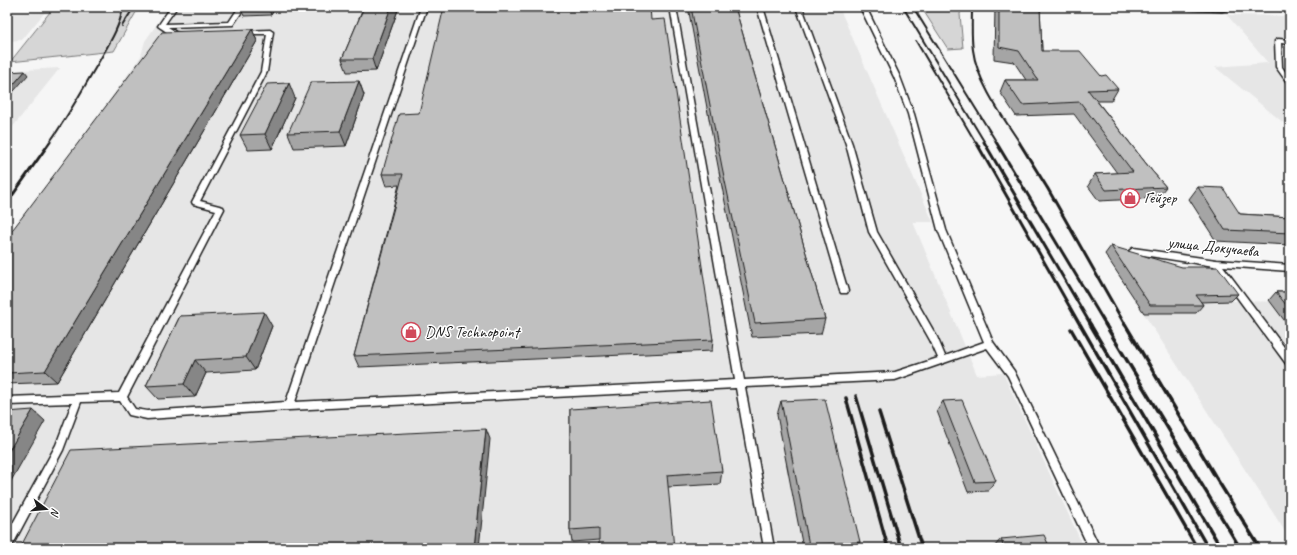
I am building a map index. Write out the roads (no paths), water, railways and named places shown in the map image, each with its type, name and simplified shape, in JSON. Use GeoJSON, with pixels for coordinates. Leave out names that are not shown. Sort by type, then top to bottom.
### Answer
{"type":"FeatureCollection","features":[{"type":"Feature","properties":{"kind":"lane"},"geometry":{"type":"LineString","coordinates":[[161,26],[174,7]]}},
{"type":"Feature","properties":{"kind":"lane"},"geometry":{"type":"LineString","coordinates":[[161,26],[231,24],[242,7]]}},
{"type":"Feature","properties":{"kind":"lane"},"geometry":{"type":"LineString","coordinates":[[289,406],[424,7]]}},
{"type":"Feature","properties":{"kind":"lane"},"geometry":{"type":"LineString","coordinates":[[673,7],[769,548]]}},
{"type":"Feature","properties":{"kind":"lane"},"geometry":{"type":"LineString","coordinates":[[760,7],[844,291]]}},
{"type":"Feature","properties":{"kind":"lane"},"geometry":{"type":"LineString","coordinates":[[799,7],[849,144],[873,232],[934,339],[943,360]]}},
{"type":"Feature","properties":{"kind":"lane"},"geometry":{"type":"LineString","coordinates":[[863,7],[911,114],[942,230],[989,344],[1011,374],[1095,548]]}},
{"type":"Feature","properties":{"kind":"lane"},"geometry":{"type":"LineString","coordinates":[[1176,7],[1235,7]]}},
{"type":"Feature","properties":{"kind":"lane"},"geometry":{"type":"LineString","coordinates":[[1274,7],[1290,9]]}},
{"type":"Feature","properties":{"kind":"lane"},"geometry":{"type":"LineString","coordinates":[[161,26],[175,34],[183,34]]}},
{"type":"Feature","properties":{"kind":"lane"},"geometry":{"type":"LineString","coordinates":[[122,397],[220,209],[196,202],[264,72],[270,32],[239,33]]}},
{"type":"Feature","properties":{"kind":"lane"},"geometry":{"type":"LineString","coordinates":[[1290,42],[1278,41],[1279,66],[1290,83]]}},
{"type":"Feature","properties":{"kind":"lane","name":"улица Докучаева"},"geometry":{"type":"LineString","coordinates":[[1133,251],[1216,263],[1290,268]]}},
{"type":"Feature","properties":{"kind":"lane"},"geometry":{"type":"LineString","coordinates":[[1216,263],[1290,362]]}},
{"type":"Feature","properties":{"kind":"lane"},"geometry":{"type":"LineString","coordinates":[[122,397],[132,412],[147,415],[289,406],[895,376],[989,344]]}},
{"type":"Feature","properties":{"kind":"lane"},"geometry":{"type":"LineString","coordinates":[[7,400],[122,397]]}},
{"type":"Feature","properties":{"kind":"lane"},"geometry":{"type":"LineString","coordinates":[[7,545],[60,447],[78,398]]}},
{"type":"Feature","properties":{"kind":"railway"},"geometry":{"type":"LineString","coordinates":[[49,143],[68,114],[109,44],[116,30],[123,7]]}},
{"type":"Feature","properties":{"kind":"railway"},"geometry":{"type":"LineString","coordinates":[[122,26],[134,7]]}},
{"type":"Feature","properties":{"kind":"railway"},"geometry":{"type":"LineString","coordinates":[[903,7],[985,143]]}},
{"type":"Feature","properties":{"kind":"railway"},"geometry":{"type":"LineString","coordinates":[[913,7],[997,143]]}},
{"type":"Feature","properties":{"kind":"railway"},"geometry":{"type":"LineString","coordinates":[[972,7],[972,45],[975,62],[985,87],[1020,143]]}},
{"type":"Feature","properties":{"kind":"railway"},"geometry":{"type":"LineString","coordinates":[[916,41],[976,143]]}},
{"type":"Feature","properties":{"kind":"railway"},"geometry":{"type":"LineString","coordinates":[[7,203],[50,142]]}},
{"type":"Feature","properties":{"kind":"railway"},"geometry":{"type":"LineString","coordinates":[[976,142],[1080,325]]}},
{"type":"Feature","properties":{"kind":"railway"},"geometry":{"type":"LineString","coordinates":[[984,142],[1091,325]]}},
{"type":"Feature","properties":{"kind":"railway"},"geometry":{"type":"LineString","coordinates":[[996,142],[1106,325]]}},
{"type":"Feature","properties":{"kind":"railway"},"geometry":{"type":"LineString","coordinates":[[1019,142],[1048,189],[1125,325]]}},
{"type":"Feature","properties":{"kind":"railway"},"geometry":{"type":"LineString","coordinates":[[1080,324],[1208,548]]}},
{"type":"Feature","properties":{"kind":"railway"},"geometry":{"type":"LineString","coordinates":[[1090,324],[1221,548]]}},
{"type":"Feature","properties":{"kind":"railway"},"geometry":{"type":"LineString","coordinates":[[1105,324],[1240,548]]}},
{"type":"Feature","properties":{"kind":"railway"},"geometry":{"type":"LineString","coordinates":[[1125,324],[1215,476],[1260,548]]}},
{"type":"Feature","properties":{"kind":"railway"},"geometry":{"type":"LineString","coordinates":[[1071,329],[1197,548]]}},
{"type":"Feature","properties":{"kind":"railway"},"geometry":{"type":"LineString","coordinates":[[856,396],[901,548]]}},
{"type":"Feature","properties":{"kind":"railway"},"geometry":{"type":"LineString","coordinates":[[846,398],[888,548]]}},
{"type":"Feature","properties":{"kind":"railway"},"geometry":{"type":"LineString","coordinates":[[879,412],[922,548]]}},
{"type":"Feature","properties":{"kind":"place","name":"Гейзер"},"geometry":{"type":"Point","coordinates":[1130,198]}},
{"type":"Feature","properties":{"kind":"place","name":"DNS Technopoint"},"geometry":{"type":"Point","coordinates":[411,332]}}]}
